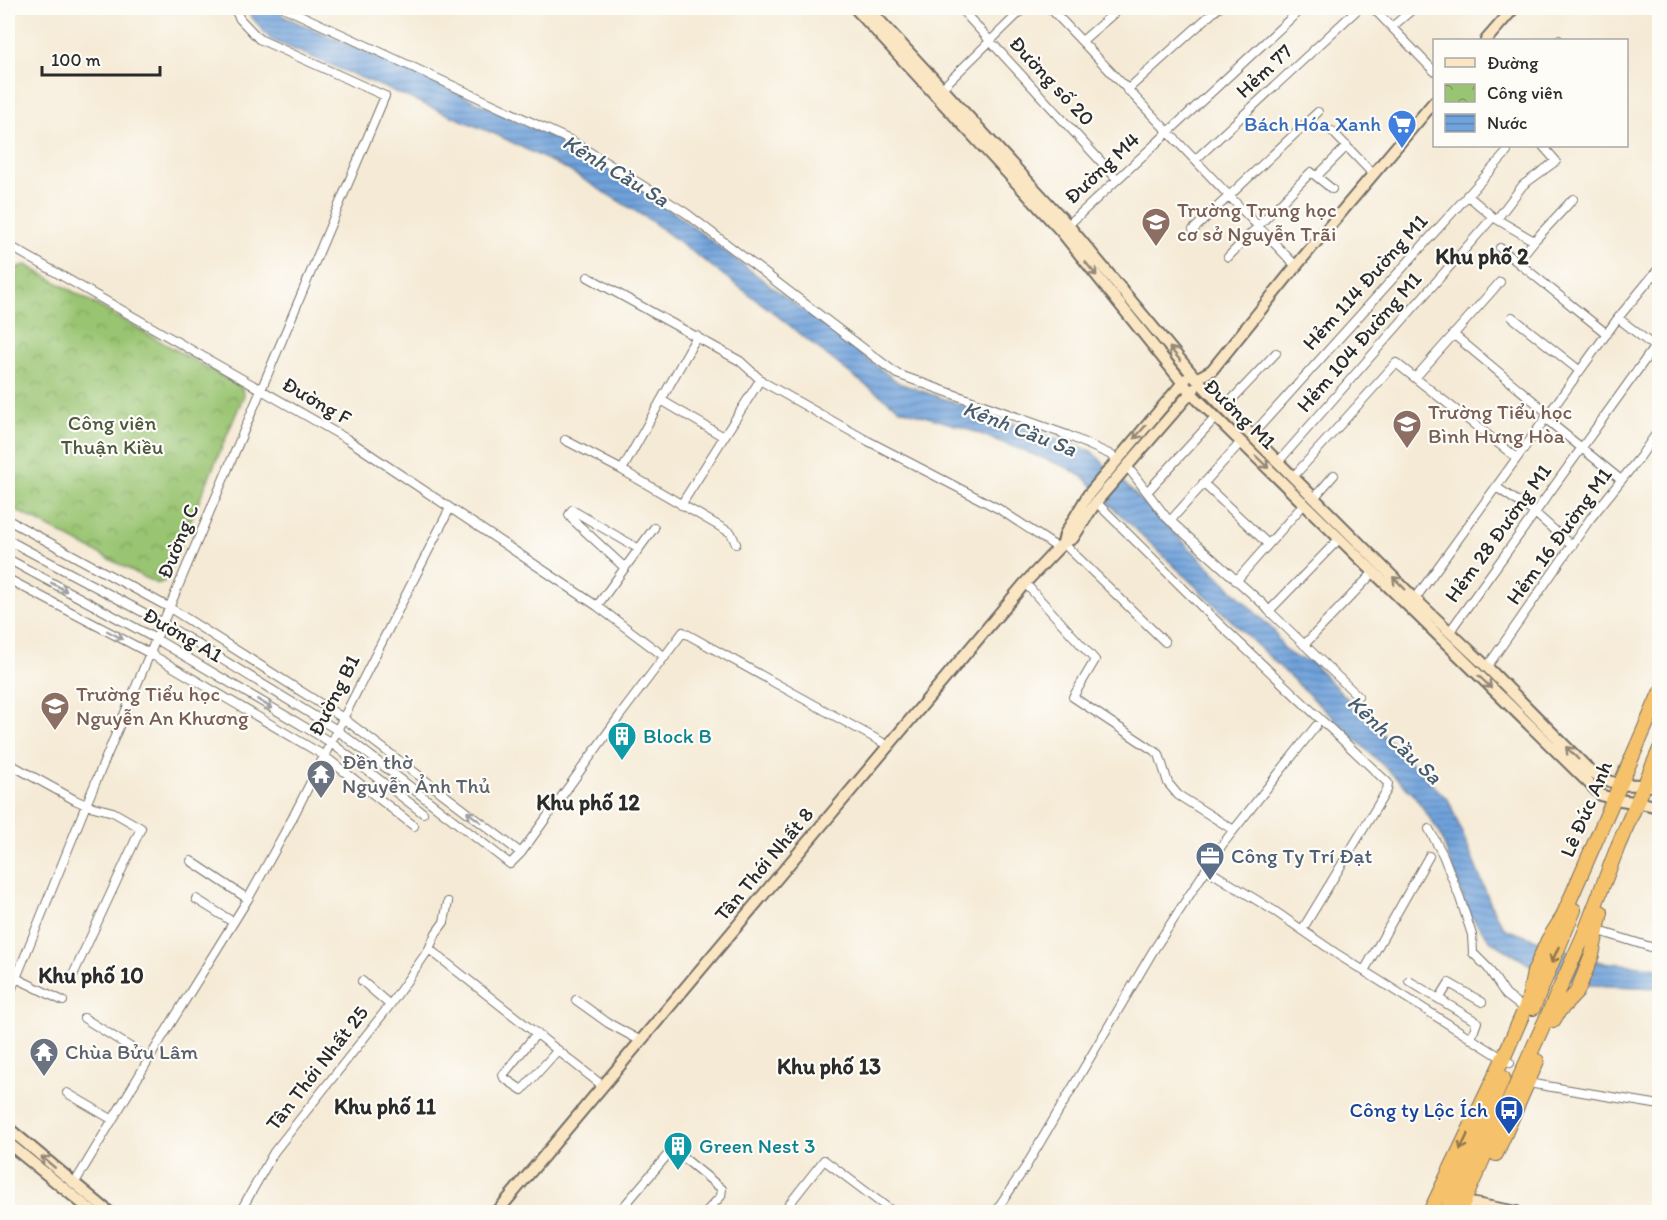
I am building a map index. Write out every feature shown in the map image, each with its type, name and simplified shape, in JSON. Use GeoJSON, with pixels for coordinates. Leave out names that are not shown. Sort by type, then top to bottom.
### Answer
{"type":"FeatureCollection","features":[{"type":"Feature","properties":{"kind":"highway","name":"Lê Đức Anh"},"geometry":{"type":"LineString","coordinates":[[1539,977],[1566,929],[1659,693]]}},
{"type":"Feature","properties":{"kind":"highway","name":"Lê Đức Anh"},"geometry":{"type":"LineString","coordinates":[[1624,784],[1659,712]]}},
{"type":"Feature","properties":{"kind":"highway","name":"Lê Đức Anh"},"geometry":{"type":"LineString","coordinates":[[1652,786],[1659,749]]}},
{"type":"Feature","properties":{"kind":"highway","name":"Lê Đức Anh"},"geometry":{"type":"LineString","coordinates":[[1466,1208],[1641,802],[1659,770]]}},
{"type":"Feature","properties":{"kind":"highway","name":"Lê Đức Anh"},"geometry":{"type":"LineString","coordinates":[[1539,977],[1548,940],[1562,918],[1618,800]]}},
{"type":"Feature","properties":{"kind":"highway","name":"Lê Đức Anh"},"geometry":{"type":"LineString","coordinates":[[1528,1083],[1553,1020],[1577,992],[1592,955],[1596,930],[1610,883],[1641,802]]}},
{"type":"Feature","properties":{"kind":"highway"},"geometry":{"type":"LineString","coordinates":[[1446,1212],[1539,977]]}},
{"type":"Feature","properties":{"kind":"highway"},"geometry":{"type":"LineString","coordinates":[[1430,1212],[1506,1061]]}},
{"type":"Feature","properties":{"kind":"highway"},"geometry":{"type":"LineString","coordinates":[[1466,1208],[1528,1083]]}},
{"type":"Feature","properties":{"kind":"street","name":"Đường C"},"geometry":{"type":"LineString","coordinates":[[8,998],[86,805],[385,96],[259,39],[240,19],[234,8]]}},
{"type":"Feature","properties":{"kind":"street"},"geometry":{"type":"LineString","coordinates":[[285,8],[572,141],[686,213],[897,374],[1067,435],[1117,459]]}},
{"type":"Feature","properties":{"kind":"street","name":"Đường M1"},"geometry":{"type":"LineString","coordinates":[[855,8],[938,92],[1064,228],[1224,408],[1416,599],[1447,636],[1601,795],[1618,800],[1641,802],[1659,808]]}},
{"type":"Feature","properties":{"kind":"street","name":"Đường M1"},"geometry":{"type":"LineString","coordinates":[[868,8],[938,92]]}},
{"type":"Feature","properties":{"kind":"street","name":"Đường số 20"},"geometry":{"type":"LineString","coordinates":[[960,8],[1117,178]]}},
{"type":"Feature","properties":{"kind":"street"},"geometry":{"type":"LineString","coordinates":[[938,92],[1024,8]]}},
{"type":"Feature","properties":{"kind":"street"},"geometry":{"type":"LineString","coordinates":[[1050,8],[1296,266]]}},
{"type":"Feature","properties":{"kind":"street"},"geometry":{"type":"LineString","coordinates":[[1082,41],[1120,8]]}},
{"type":"Feature","properties":{"kind":"street"},"geometry":{"type":"LineString","coordinates":[[1127,90],[1218,8]]}},
{"type":"Feature","properties":{"kind":"street","name":"Đường M4"},"geometry":{"type":"LineString","coordinates":[[1064,228],[1302,8]]}},
{"type":"Feature","properties":{"kind":"street","name":"Hẻm 77"},"geometry":{"type":"LineString","coordinates":[[1195,160],[1359,8]]}},
{"type":"Feature","properties":{"kind":"street"},"geometry":{"type":"LineString","coordinates":[[1373,8],[1433,69]]}},
{"type":"Feature","properties":{"kind":"street"},"geometry":{"type":"LineString","coordinates":[[1392,27],[1414,8]]}},
{"type":"Feature","properties":{"kind":"street"},"geometry":{"type":"LineString","coordinates":[[1487,39],[1507,10]]}},
{"type":"Feature","properties":{"kind":"street"},"geometry":{"type":"LineString","coordinates":[[1092,498],[1117,459],[1182,383],[1212,370],[1433,103]]}},
{"type":"Feature","properties":{"kind":"street"},"geometry":{"type":"LineString","coordinates":[[1193,230],[1318,112]]}},
{"type":"Feature","properties":{"kind":"street"},"geometry":{"type":"LineString","coordinates":[[1332,131],[1373,174]]}},
{"type":"Feature","properties":{"kind":"street"},"geometry":{"type":"LineString","coordinates":[[1318,175],[1347,147]]}},
{"type":"Feature","properties":{"kind":"street","name":"Hẻm 104 Đường M1"},"geometry":{"type":"LineString","coordinates":[[1279,461],[1523,185],[1556,161],[1544,147]]}},
{"type":"Feature","properties":{"kind":"street","name":"Hẻm 114 Đường M1"},"geometry":{"type":"LineString","coordinates":[[1251,435],[1507,152]]}},
{"type":"Feature","properties":{"kind":"street"},"geometry":{"type":"LineString","coordinates":[[1228,257],[1311,171],[1332,189]]}},
{"type":"Feature","properties":{"kind":"street"},"geometry":{"type":"LineString","coordinates":[[1467,195],[1495,218],[1534,241]]}},
{"type":"Feature","properties":{"kind":"street"},"geometry":{"type":"LineString","coordinates":[[1526,251],[1573,199]]}},
{"type":"Feature","properties":{"kind":"street","name":"Đường M1"},"geometry":{"type":"LineString","coordinates":[[1064,228],[1191,393],[1374,572],[1447,636],[1487,667],[1591,772],[1609,781],[1652,786]]}},
{"type":"Feature","properties":{"kind":"street","name":"Đường F"},"geometry":{"type":"LineString","coordinates":[[8,248],[347,439],[597,606],[665,657]]}},
{"type":"Feature","properties":{"kind":"street"},"geometry":{"type":"LineString","coordinates":[[1500,248],[1607,334]]}},
{"type":"Feature","properties":{"kind":"street"},"geometry":{"type":"LineString","coordinates":[[1416,599],[1618,318],[1659,267]]}},
{"type":"Feature","properties":{"kind":"street"},"geometry":{"type":"LineString","coordinates":[[588,277],[740,361],[759,380],[868,441],[999,509],[1060,545],[1165,642]]}},
{"type":"Feature","properties":{"kind":"street"},"geometry":{"type":"LineString","coordinates":[[1415,378],[1500,282]]}},
{"type":"Feature","properties":{"kind":"street"},"geometry":{"type":"LineString","coordinates":[[1512,317],[1580,371]]}},
{"type":"Feature","properties":{"kind":"street"},"geometry":{"type":"LineString","coordinates":[[1618,318],[1657,349]]}},
{"type":"Feature","properties":{"kind":"street"},"geometry":{"type":"LineString","coordinates":[[1453,334],[1622,480]]}},
{"type":"Feature","properties":{"kind":"street"},"geometry":{"type":"LineString","coordinates":[[622,470],[697,336]]}},
{"type":"Feature","properties":{"kind":"street","name":"Hẻm 28 Đường M1"},"geometry":{"type":"LineString","coordinates":[[1447,636],[1582,447],[1657,349],[1659,339]]}},
{"type":"Feature","properties":{"kind":"street"},"geometry":{"type":"LineString","coordinates":[[1224,408],[1276,353]]}},
{"type":"Feature","properties":{"kind":"street"},"geometry":{"type":"LineString","coordinates":[[1293,477],[1396,363],[1517,458]]}},
{"type":"Feature","properties":{"kind":"street"},"geometry":{"type":"LineString","coordinates":[[1092,498],[1127,466],[1191,393],[1196,378]]}},
{"type":"Feature","properties":{"kind":"street"},"geometry":{"type":"LineString","coordinates":[[681,505],[759,380]]}},
{"type":"Feature","properties":{"kind":"street"},"geometry":{"type":"LineString","coordinates":[[661,400],[724,437]]}},
{"type":"Feature","properties":{"kind":"street"},"geometry":{"type":"LineString","coordinates":[[1147,492],[1215,417]]}},
{"type":"Feature","properties":{"kind":"street","name":"Hẻm 16 Đường M1"},"geometry":{"type":"LineString","coordinates":[[1487,667],[1590,519],[1622,480],[1659,428]]}},
{"type":"Feature","properties":{"kind":"street"},"geometry":{"type":"LineString","coordinates":[[565,440],[622,470],[730,533],[736,544]]}},
{"type":"Feature","properties":{"kind":"street"},"geometry":{"type":"LineString","coordinates":[[1170,521],[1241,442]]}},
{"type":"Feature","properties":{"kind":"street"},"geometry":{"type":"LineString","coordinates":[[1127,466],[1170,521],[1263,604],[1358,696]]}},
{"type":"Feature","properties":{"kind":"street"},"geometry":{"type":"LineString","coordinates":[[1314,498],[1334,475]]}},
{"type":"Feature","properties":{"kind":"street"},"geometry":{"type":"LineString","coordinates":[[1203,483],[1268,544]]}},
{"type":"Feature","properties":{"kind":"street"},"geometry":{"type":"LineString","coordinates":[[1496,487],[1535,513],[1572,546]]}},
{"type":"Feature","properties":{"kind":"street"},"geometry":{"type":"LineString","coordinates":[[1092,498],[1211,616],[1386,779],[1387,790],[1302,930]]}},
{"type":"Feature","properties":{"kind":"street","name":"Tân Thới Nhất 8"},"geometry":{"type":"LineString","coordinates":[[497,1212],[1025,583],[1060,545],[1072,538],[1092,498]]}},
{"type":"Feature","properties":{"kind":"street"},"geometry":{"type":"LineString","coordinates":[[1236,581],[1304,504]]}},
{"type":"Feature","properties":{"kind":"street","name":"Đường B1"},"geometry":{"type":"LineString","coordinates":[[74,1184],[248,898],[291,821],[450,508]]}},
{"type":"Feature","properties":{"kind":"street"},"geometry":{"type":"LineString","coordinates":[[625,568],[572,519],[569,515],[572,510],[639,549]]}},
{"type":"Feature","properties":{"kind":"street","name":"Đường A1"},"geometry":{"type":"LineString","coordinates":[[8,520],[170,608],[343,718],[520,853],[510,864],[337,730],[163,623],[8,540]]}},
{"type":"Feature","properties":{"kind":"street"},"geometry":{"type":"LineString","coordinates":[[597,606],[654,528]]}},
{"type":"Feature","properties":{"kind":"street"},"geometry":{"type":"LineString","coordinates":[[1269,611],[1340,538]]}},
{"type":"Feature","properties":{"kind":"street","name":"Đường A1"},"geometry":{"type":"LineString","coordinates":[[8,559],[156,639],[330,742],[423,813]]}},
{"type":"Feature","properties":{"kind":"street"},"geometry":{"type":"LineString","coordinates":[[1304,645],[1374,572]]}},
{"type":"Feature","properties":{"kind":"street","name":"Đường A1"},"geometry":{"type":"LineString","coordinates":[[8,579],[150,653],[323,755],[414,826]]}},
{"type":"Feature","properties":{"kind":"street"},"geometry":{"type":"LineString","coordinates":[[1025,583],[1095,660],[1073,697],[1160,754],[1168,783],[1178,795],[1232,830]]}},
{"type":"Feature","properties":{"kind":"street"},"geometry":{"type":"LineString","coordinates":[[520,853],[683,632],[889,746]]}},
{"type":"Feature","properties":{"kind":"street"},"geometry":{"type":"LineString","coordinates":[[995,1212],[1040,1144],[1148,961],[1206,869],[1232,830],[1316,726]]}},
{"type":"Feature","properties":{"kind":"street"},"geometry":{"type":"LineString","coordinates":[[8,763],[86,805],[113,812],[141,828],[73,975]]}},
{"type":"Feature","properties":{"kind":"street"},"geometry":{"type":"LineString","coordinates":[[1429,829],[1443,855],[1460,898],[1472,935],[1473,952],[1488,968],[1506,995],[1527,1011]]}},
{"type":"Feature","properties":{"kind":"street"},"geometry":{"type":"LineString","coordinates":[[1364,971],[1429,856]]}},
{"type":"Feature","properties":{"kind":"street"},"geometry":{"type":"LineString","coordinates":[[191,861],[248,898]]}},
{"type":"Feature","properties":{"kind":"street"},"geometry":{"type":"LineString","coordinates":[[1206,869],[1506,1061]]}},
{"type":"Feature","properties":{"kind":"street"},"geometry":{"type":"LineString","coordinates":[[196,899],[233,922]]}},
{"type":"Feature","properties":{"kind":"street","name":"Tân Thới Nhất 25"},"geometry":{"type":"LineString","coordinates":[[240,1212],[274,1152],[390,1005],[429,949],[444,922],[448,902]]}},
{"type":"Feature","properties":{"kind":"street"},"geometry":{"type":"LineString","coordinates":[[1596,930],[1659,950]]}},
{"type":"Feature","properties":{"kind":"street"},"geometry":{"type":"LineString","coordinates":[[429,949],[603,1086]]}},
{"type":"Feature","properties":{"kind":"street"},"geometry":{"type":"LineString","coordinates":[[16,978],[63,1001]]}},
{"type":"Feature","properties":{"kind":"street"},"geometry":{"type":"LineString","coordinates":[[362,981],[390,1005]]}},
{"type":"Feature","properties":{"kind":"street"},"geometry":{"type":"LineString","coordinates":[[1409,981],[1477,1022],[1471,1039]]}},
{"type":"Feature","properties":{"kind":"street"},"geometry":{"type":"LineString","coordinates":[[1439,999],[1449,983],[1482,1002]]}},
{"type":"Feature","properties":{"kind":"street"},"geometry":{"type":"LineString","coordinates":[[576,1000],[609,1023],[641,1041]]}},
{"type":"Feature","properties":{"kind":"street"},"geometry":{"type":"LineString","coordinates":[[84,1018],[149,1059]]}},
{"type":"Feature","properties":{"kind":"street"},"geometry":{"type":"LineString","coordinates":[[537,1033],[503,1075],[504,1078],[522,1090],[558,1050]]}},
{"type":"Feature","properties":{"kind":"street"},"geometry":{"type":"LineString","coordinates":[[1528,1083],[1659,1105]]}},
{"type":"Feature","properties":{"kind":"street"},"geometry":{"type":"LineString","coordinates":[[67,1092],[113,1120]]}},
{"type":"Feature","properties":{"kind":"street"},"geometry":{"type":"LineString","coordinates":[[8,1128],[109,1212]]}},
{"type":"Feature","properties":{"kind":"street"},"geometry":{"type":"LineString","coordinates":[[8,1143],[93,1212]]}},
{"type":"Feature","properties":{"kind":"street"},"geometry":{"type":"LineString","coordinates":[[619,1212],[674,1150],[722,1189],[721,1196],[706,1212]]}},
{"type":"Feature","properties":{"kind":"street"},"geometry":{"type":"LineString","coordinates":[[783,1212],[824,1160],[892,1212]]}},
{"type":"Feature","properties":{"kind":"street"},"geometry":{"type":"LineString","coordinates":[[1466,1208],[1516,1212]]}},
{"type":"Feature","properties":{"kind":"green space","name":"Công viên Thuận Kiều"},"geometry":{"type":"Polygon","coordinates":[[[26,265],[241,387],[244,395],[165,581],[157,584],[8,506],[8,299],[18,267],[26,265]]]}},
{"type":"Feature","properties":{"kind":"water","name":"Kênh Cầu Sa"},"geometry":{"type":"Polygon","coordinates":[[[244,8],[273,8],[285,17],[406,69],[573,147],[648,193],[899,383],[1091,451],[1274,631],[1288,652],[1310,661],[1449,801],[1494,912],[1505,929],[1601,962],[1659,968],[1659,988],[1590,985],[1560,977],[1532,966],[1491,941],[1468,913],[1440,833],[1414,795],[1103,498],[1086,479],[1068,468],[962,427],[900,409],[857,379],[650,220],[568,170],[495,134],[271,40],[244,8]]]}},
{"type":"Feature","properties":{"kind":"place","name":"Bách Hóa Xanh"},"geometry":{"type":"Point","coordinates":[1402,150]}},
{"type":"Feature","properties":{"kind":"place","name":"Trường Trung học cơ sở Nguyễn Trãi"},"geometry":{"type":"Point","coordinates":[1156,248]}},
{"type":"Feature","properties":{"kind":"place","name":"Trường Tiểu học Bình Hưng Hòa"},"geometry":{"type":"Point","coordinates":[1407,450]}},
{"type":"Feature","properties":{"kind":"place","name":"Trường Tiểu học Nguyễn An Khương"},"geometry":{"type":"Point","coordinates":[55,732]}},
{"type":"Feature","properties":{"kind":"place","name":"Block B"},"geometry":{"type":"Point","coordinates":[622,762]}},
{"type":"Feature","properties":{"kind":"place","name":"Đền thờ Nguyễn Ảnh Thủ"},"geometry":{"type":"Point","coordinates":[321,800]}},
{"type":"Feature","properties":{"kind":"place","name":"Công Ty Trí Đạt"},"geometry":{"type":"Point","coordinates":[1210,882]}},
{"type":"Feature","properties":{"kind":"place","name":"Chùa Bửu Lâm"},"geometry":{"type":"Point","coordinates":[44,1078]}},
{"type":"Feature","properties":{"kind":"place","name":"Công ty Lộc Ích"},"geometry":{"type":"Point","coordinates":[1509,1136]}},
{"type":"Feature","properties":{"kind":"place","name":"Green Nest 3"},"geometry":{"type":"Point","coordinates":[678,1172]}},
{"type":"Feature","properties":{"kind":"district","name":"Khu phố 2"},"geometry":{"type":"Point","coordinates":[1482,256]}},
{"type":"Feature","properties":{"kind":"district","name":"Khu phố 12"},"geometry":{"type":"Point","coordinates":[588,802]}},
{"type":"Feature","properties":{"kind":"district","name":"Khu phố 10"},"geometry":{"type":"Point","coordinates":[91,975]}},
{"type":"Feature","properties":{"kind":"district","name":"Khu phố 13"},"geometry":{"type":"Point","coordinates":[829,1066]}},
{"type":"Feature","properties":{"kind":"district","name":"Khu phố 11"},"geometry":{"type":"Point","coordinates":[385,1106]}}]}
